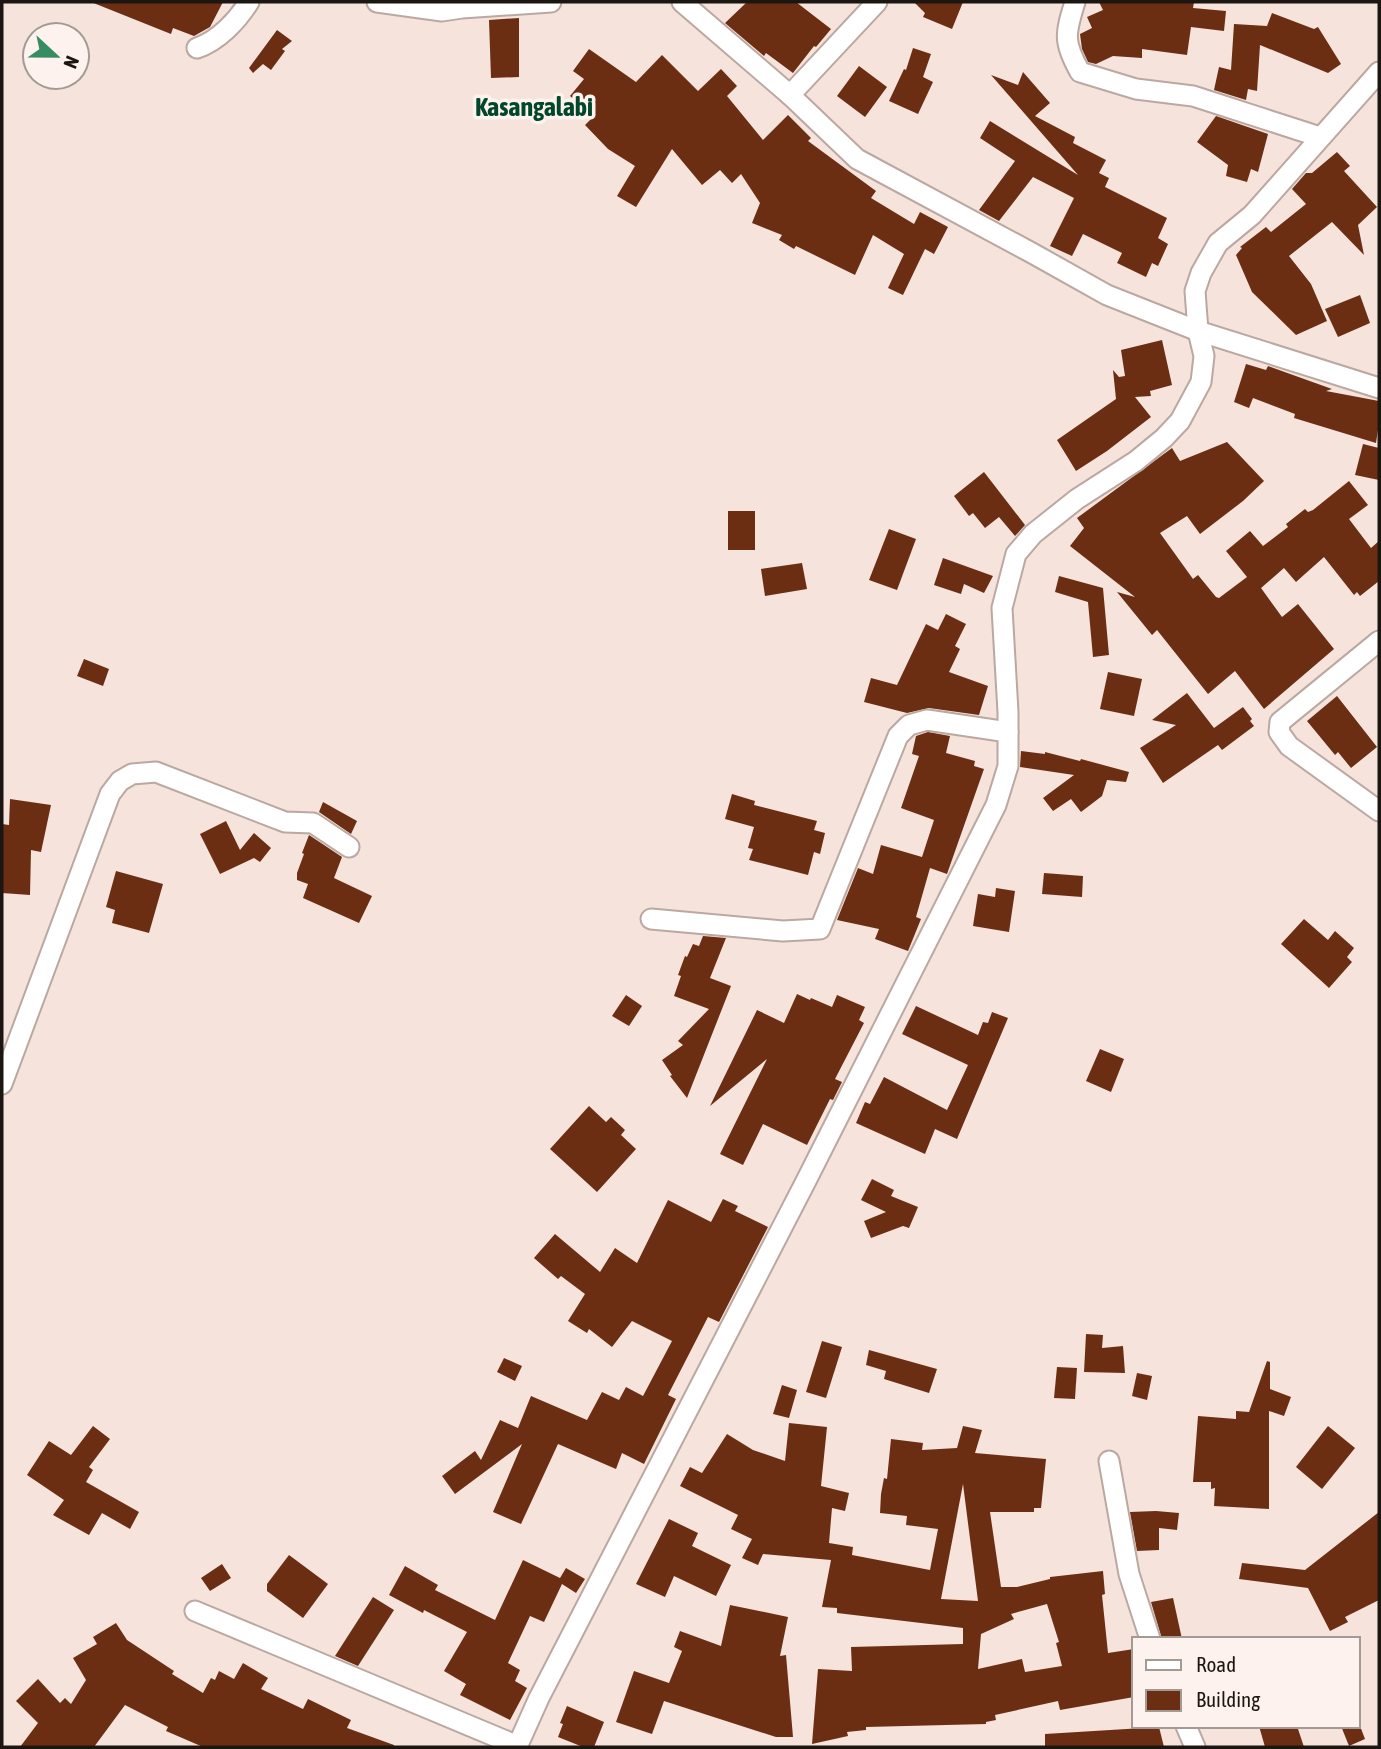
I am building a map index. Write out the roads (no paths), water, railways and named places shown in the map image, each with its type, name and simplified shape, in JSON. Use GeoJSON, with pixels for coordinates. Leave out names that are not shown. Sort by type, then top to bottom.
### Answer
{"type":"FeatureCollection","features":[{"type":"Feature","properties":{"kind":"street"},"geometry":{"type":"LineString","coordinates":[[197,48],[211,44],[249,2]]}},
{"type":"Feature","properties":{"kind":"street"},"geometry":{"type":"LineString","coordinates":[[377,2],[442,11],[551,2]]}},
{"type":"Feature","properties":{"kind":"street"},"geometry":{"type":"LineString","coordinates":[[682,2],[790,95],[858,159],[1107,295],[1198,331],[1379,388]]}},
{"type":"Feature","properties":{"kind":"street"},"geometry":{"type":"LineString","coordinates":[[790,95],[877,2]]}},
{"type":"Feature","properties":{"kind":"street"},"geometry":{"type":"LineString","coordinates":[[1075,2],[1066,44],[1080,72],[1136,89],[1193,96],[1320,137]]}},
{"type":"Feature","properties":{"kind":"street"},"geometry":{"type":"LineString","coordinates":[[195,1611],[517,1747],[539,1698],[813,1169],[996,805],[1008,766],[1002,608],[1016,554],[1033,534],[1077,499],[1136,461],[1180,421],[1201,382],[1204,356],[1198,331],[1195,290],[1218,243],[1251,215],[1379,72]]}},
{"type":"Feature","properties":{"kind":"street"},"geometry":{"type":"LineString","coordinates":[[1379,641],[1280,722],[1279,732],[1289,746],[1379,811]]}},
{"type":"Feature","properties":{"kind":"street"},"geometry":{"type":"LineString","coordinates":[[651,919],[783,931],[820,929],[898,736],[909,725],[927,720],[1008,732]]}},
{"type":"Feature","properties":{"kind":"street"},"geometry":{"type":"LineString","coordinates":[[2,1084],[110,794],[120,781],[132,774],[156,772],[285,822],[313,823],[349,847]]}},
{"type":"Feature","properties":{"kind":"street"},"geometry":{"type":"LineString","coordinates":[[1109,1461],[1129,1574],[1149,1637]]}},
{"type":"Feature","properties":{"kind":"street"},"geometry":{"type":"LineString","coordinates":[[1187,1728],[1195,1747]]}},
{"type":"Feature","properties":{"kind":"district","name":"Kasangalabi"},"geometry":{"type":"Point","coordinates":[534,107]}}]}
